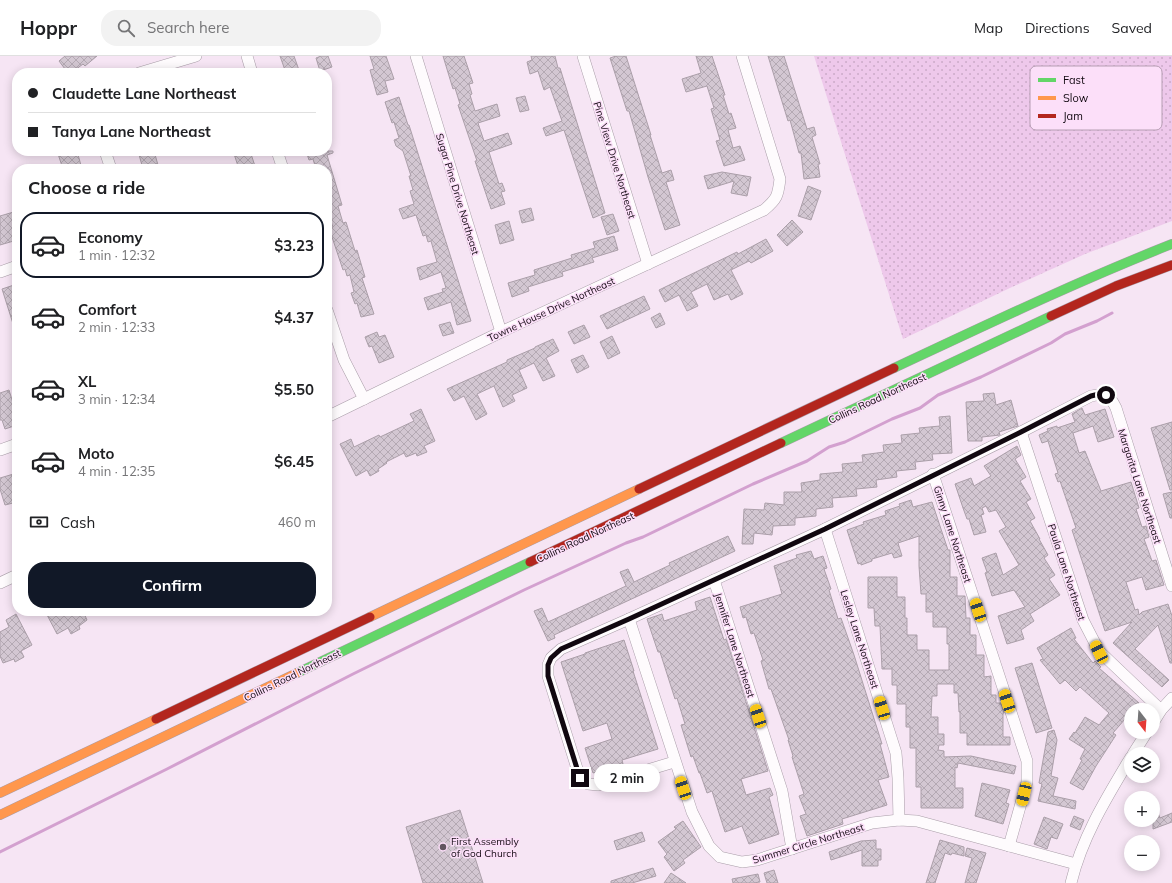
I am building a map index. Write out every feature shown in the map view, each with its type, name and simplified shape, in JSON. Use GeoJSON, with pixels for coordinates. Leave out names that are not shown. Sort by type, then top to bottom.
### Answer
{"type":"FeatureCollection","features":[{"type":"Feature","properties":{"kind":"highway","name":"Collins Road Northeast"},"geometry":{"type":"LineString","coordinates":[[0,792],[1021,308],[1109,269],[1172,244]]}},
{"type":"Feature","properties":{"kind":"highway","name":"Collins Road Northeast"},"geometry":{"type":"LineString","coordinates":[[0,815],[1030,326],[1116,286],[1172,265]]}},
{"type":"Feature","properties":{"kind":"street"},"geometry":{"type":"LineString","coordinates":[[156,68],[196,56]]}},
{"type":"Feature","properties":{"kind":"street"},"geometry":{"type":"LineString","coordinates":[[247,56],[251,68]]}},
{"type":"Feature","properties":{"kind":"street","name":"Sugar Pine Drive Northeast"},"geometry":{"type":"LineString","coordinates":[[416,56],[501,332]]}},
{"type":"Feature","properties":{"kind":"street","name":"Pine View Drive Northeast"},"geometry":{"type":"LineString","coordinates":[[583,56],[648,264]]}},
{"type":"Feature","properties":{"kind":"street","name":"Towne House Drive Northeast"},"geometry":{"type":"LineString","coordinates":[[332,415],[501,332],[764,210],[774,202],[779,191],[780,179],[742,56]]}},
{"type":"Feature","properties":{"kind":"street"},"geometry":{"type":"LineString","coordinates":[[0,272],[12,268]]}},
{"type":"Feature","properties":{"kind":"street"},"geometry":{"type":"LineString","coordinates":[[332,325],[344,360],[364,399]]}},
{"type":"Feature","properties":{"kind":"street","name":"Margarita Lane Northeast"},"geometry":{"type":"LineString","coordinates":[[1021,432],[1087,398],[1099,394],[1106,395],[1112,400],[1116,408],[1172,586]]}},
{"type":"Feature","properties":{"kind":"street"},"geometry":{"type":"LineString","coordinates":[[674,762],[598,785],[588,784],[580,778],[548,676],[548,665],[551,658],[561,649],[825,529],[933,474],[1021,432]]}},
{"type":"Feature","properties":{"kind":"street","name":"Paula Lane Northeast"},"geometry":{"type":"LineString","coordinates":[[1021,432],[1083,620],[1099,652],[1161,710]]}},
{"type":"Feature","properties":{"kind":"street"},"geometry":{"type":"LineString","coordinates":[[0,450],[12,446]]}},
{"type":"Feature","properties":{"kind":"street","name":"Ginny Lane Northeast"},"geometry":{"type":"LineString","coordinates":[[933,474],[1027,761],[1027,782],[1009,846]]}},
{"type":"Feature","properties":{"kind":"street","name":"Lesley Lane Northeast"},"geometry":{"type":"LineString","coordinates":[[825,529],[896,753],[899,820]]}},
{"type":"Feature","properties":{"kind":"street"},"geometry":{"type":"LineString","coordinates":[[0,583],[12,577]]}},
{"type":"Feature","properties":{"kind":"street","name":"Jennifer Lane Northeast"},"geometry":{"type":"LineString","coordinates":[[714,580],[782,791],[792,849]]}},
{"type":"Feature","properties":{"kind":"street","name":"Summer Circle Northeast"},"geometry":{"type":"LineString","coordinates":[[629,619],[674,762],[692,812],[709,846],[720,857],[742,862],[756,860],[872,824],[899,820],[917,821],[1076,864]]}},
{"type":"Feature","properties":{"kind":"street"},"geometry":{"type":"LineString","coordinates":[[1161,710],[1172,698]]}},
{"type":"Feature","properties":{"kind":"street"},"geometry":{"type":"LineString","coordinates":[[1071,883],[1076,864],[1088,833],[1124,769]]}},
{"type":"Feature","properties":{"kind":"shaded area"},"geometry":{"type":"Polygon","coordinates":[[[814,56],[1172,56],[1172,221],[1085,254],[903,339],[814,56]]]}},
{"type":"Feature","properties":{"kind":"building"},"geometry":{"type":"Polygon","coordinates":[[[65,56],[97,56],[85,66],[83,64],[78,68],[64,68],[59,61],[65,56]]]}},
{"type":"Feature","properties":{"kind":"building"},"geometry":{"type":"Polygon","coordinates":[[[280,56],[294,56],[298,68],[284,68],[280,56]]]}},
{"type":"Feature","properties":{"kind":"building"},"geometry":{"type":"Polygon","coordinates":[[[328,56],[332,67],[319,68],[316,58],[328,56]]]}},
{"type":"Feature","properties":{"kind":"building"},"geometry":{"type":"Polygon","coordinates":[[[370,56],[386,56],[394,79],[385,81],[388,92],[377,95],[370,70],[374,69],[370,56]]]}},
{"type":"Feature","properties":{"kind":"building"},"geometry":{"type":"Polygon","coordinates":[[[443,56],[464,56],[473,83],[469,84],[472,94],[470,95],[475,111],[497,104],[500,116],[478,123],[484,141],[508,133],[512,144],[489,152],[499,184],[502,183],[505,191],[501,192],[505,204],[491,209],[458,105],[460,104],[455,88],[453,89],[443,56]]]}},
{"type":"Feature","properties":{"kind":"building"},"geometry":{"type":"Polygon","coordinates":[[[531,56],[555,56],[605,213],[593,218],[564,130],[546,136],[543,128],[562,121],[550,87],[544,90],[538,71],[530,74],[527,62],[532,60],[531,56]]]}},
{"type":"Feature","properties":{"kind":"building"},"geometry":{"type":"Polygon","coordinates":[[[616,56],[626,56],[662,173],[671,170],[674,180],[666,182],[680,225],[665,230],[629,111],[627,111],[610,58],[616,56]]]}},
{"type":"Feature","properties":{"kind":"building"},"geometry":{"type":"Polygon","coordinates":[[[696,56],[712,56],[725,95],[723,95],[729,114],[731,113],[736,128],[728,130],[733,148],[740,146],[745,160],[724,166],[716,141],[720,140],[711,109],[714,108],[707,86],[686,92],[682,79],[701,73],[696,56]]]}},
{"type":"Feature","properties":{"kind":"building"},"geometry":{"type":"Polygon","coordinates":[[[768,56],[784,56],[807,129],[814,127],[816,135],[812,137],[820,164],[818,164],[820,177],[804,179],[801,153],[799,153],[790,120],[788,121],[768,56]]]}},
{"type":"Feature","properties":{"kind":"building"},"geometry":{"type":"Polygon","coordinates":[[[525,96],[529,110],[520,112],[516,98],[525,96]]]}},
{"type":"Feature","properties":{"kind":"building"},"geometry":{"type":"Polygon","coordinates":[[[399,97],[471,321],[457,325],[451,302],[428,310],[424,298],[443,292],[442,289],[446,288],[441,272],[420,280],[417,268],[437,262],[431,241],[428,242],[426,235],[423,236],[416,215],[403,219],[399,209],[414,204],[410,191],[413,190],[409,176],[411,176],[403,151],[396,146],[394,140],[399,138],[385,102],[399,97]]]}},
{"type":"Feature","properties":{"kind":"building"},"geometry":{"type":"Polygon","coordinates":[[[59,156],[78,156],[81,164],[61,164],[59,156]]]}},
{"type":"Feature","properties":{"kind":"building"},"geometry":{"type":"Polygon","coordinates":[[[139,156],[155,156],[158,164],[142,164],[139,156]]]}},
{"type":"Feature","properties":{"kind":"building"},"geometry":{"type":"Polygon","coordinates":[[[235,156],[252,156],[254,164],[237,164],[235,156]]]}},
{"type":"Feature","properties":{"kind":"building"},"geometry":{"type":"Polygon","coordinates":[[[308,156],[327,156],[330,164],[314,164],[313,159],[309,160],[308,156]]]}},
{"type":"Feature","properties":{"kind":"building"},"geometry":{"type":"Polygon","coordinates":[[[332,172],[342,205],[338,206],[343,223],[346,222],[355,251],[357,250],[365,277],[362,278],[374,314],[361,317],[357,303],[355,304],[351,293],[354,292],[350,275],[347,276],[345,269],[343,270],[332,237],[332,172]]]}},
{"type":"Feature","properties":{"kind":"building"},"geometry":{"type":"Polygon","coordinates":[[[722,172],[751,177],[747,196],[731,193],[734,181],[708,189],[704,176],[722,172]]]}},
{"type":"Feature","properties":{"kind":"building"},"geometry":{"type":"Polygon","coordinates":[[[808,186],[821,191],[811,220],[798,216],[808,186]]]}},
{"type":"Feature","properties":{"kind":"building"},"geometry":{"type":"Polygon","coordinates":[[[531,208],[534,220],[522,223],[519,211],[531,208]]]}},
{"type":"Feature","properties":{"kind":"building"},"geometry":{"type":"Polygon","coordinates":[[[12,212],[12,241],[0,245],[0,216],[12,212]]]}},
{"type":"Feature","properties":{"kind":"building"},"geometry":{"type":"Polygon","coordinates":[[[613,214],[619,231],[607,235],[601,217],[613,214]]]}},
{"type":"Feature","properties":{"kind":"building"},"geometry":{"type":"Polygon","coordinates":[[[792,220],[803,232],[787,246],[777,235],[792,220]]]}},
{"type":"Feature","properties":{"kind":"building"},"geometry":{"type":"Polygon","coordinates":[[[509,221],[514,240],[500,244],[495,225],[509,221]]]}},
{"type":"Feature","properties":{"kind":"building"},"geometry":{"type":"Polygon","coordinates":[[[614,236],[618,250],[592,258],[594,262],[562,272],[563,276],[528,287],[529,291],[512,297],[508,283],[535,275],[534,270],[572,258],[571,255],[595,248],[593,242],[614,236]]]}},
{"type":"Feature","properties":{"kind":"building"},"geometry":{"type":"Polygon","coordinates":[[[766,239],[773,251],[751,263],[749,261],[731,270],[743,294],[731,300],[728,294],[714,300],[707,284],[691,292],[698,306],[687,311],[679,295],[665,302],[659,290],[737,252],[738,254],[766,239]]]}},
{"type":"Feature","properties":{"kind":"building"},"geometry":{"type":"Polygon","coordinates":[[[12,286],[12,321],[2,289],[12,286]]]}},
{"type":"Feature","properties":{"kind":"building"},"geometry":{"type":"Polygon","coordinates":[[[644,296],[650,309],[607,329],[600,316],[644,296]]]}},
{"type":"Feature","properties":{"kind":"building"},"geometry":{"type":"Polygon","coordinates":[[[660,313],[665,324],[656,328],[651,318],[660,313]]]}},
{"type":"Feature","properties":{"kind":"building"},"geometry":{"type":"Polygon","coordinates":[[[450,322],[454,333],[443,336],[439,325],[450,322]]]}},
{"type":"Feature","properties":{"kind":"building"},"geometry":{"type":"Polygon","coordinates":[[[584,325],[590,337],[574,344],[568,332],[584,325]]]}},
{"type":"Feature","properties":{"kind":"building"},"geometry":{"type":"Polygon","coordinates":[[[377,332],[379,337],[385,335],[394,357],[379,363],[372,346],[369,347],[365,337],[377,332]]]}},
{"type":"Feature","properties":{"kind":"building"},"geometry":{"type":"Polygon","coordinates":[[[612,336],[620,353],[608,359],[600,342],[612,336]]]}},
{"type":"Feature","properties":{"kind":"building"},"geometry":{"type":"Polygon","coordinates":[[[553,339],[559,351],[546,358],[555,376],[543,381],[534,363],[519,370],[527,388],[512,395],[515,401],[503,407],[494,386],[477,394],[487,414],[476,420],[464,396],[454,401],[447,389],[507,362],[507,360],[553,339]]]}},
{"type":"Feature","properties":{"kind":"building"},"geometry":{"type":"Polygon","coordinates":[[[583,355],[589,367],[577,373],[571,360],[583,355]]]}},
{"type":"Feature","properties":{"kind":"building"},"geometry":{"type":"Polygon","coordinates":[[[9,390],[12,400],[12,427],[5,429],[2,420],[0,420],[0,393],[9,390]]]}},
{"type":"Feature","properties":{"kind":"building"},"geometry":{"type":"Polygon","coordinates":[[[994,393],[996,405],[1011,400],[1018,426],[999,432],[1000,435],[982,437],[982,441],[968,441],[966,402],[984,401],[983,394],[994,393]]]}},
{"type":"Feature","properties":{"kind":"building"},"geometry":{"type":"Polygon","coordinates":[[[1082,408],[1085,415],[1105,409],[1114,437],[1098,442],[1093,426],[1073,433],[1079,453],[1085,451],[1101,491],[1131,482],[1139,508],[1136,509],[1142,527],[1146,526],[1149,537],[1144,539],[1152,561],[1156,560],[1164,585],[1146,590],[1142,577],[1126,582],[1135,610],[1138,609],[1139,615],[1142,612],[1168,604],[1172,616],[1172,663],[1170,663],[1158,625],[1135,649],[1169,680],[1162,687],[1113,643],[1132,622],[1105,631],[1072,530],[1076,528],[1060,481],[1058,482],[1055,474],[1058,473],[1048,441],[1042,443],[1039,435],[1048,431],[1047,429],[1057,426],[1057,428],[1075,422],[1072,414],[1082,408]]]}},
{"type":"Feature","properties":{"kind":"building"},"geometry":{"type":"Polygon","coordinates":[[[421,409],[435,441],[424,446],[427,452],[417,456],[416,453],[406,457],[404,453],[386,462],[387,463],[378,469],[379,471],[370,476],[367,470],[356,476],[340,444],[351,439],[354,447],[379,435],[380,437],[414,421],[410,414],[421,409]]]}},
{"type":"Feature","properties":{"kind":"building"},"geometry":{"type":"Polygon","coordinates":[[[950,416],[952,453],[932,454],[933,460],[915,462],[916,469],[896,471],[897,477],[876,480],[877,487],[856,489],[857,496],[832,498],[833,507],[816,509],[816,516],[795,518],[795,525],[773,526],[772,535],[754,533],[753,544],[742,544],[744,509],[764,510],[765,503],[784,505],[784,492],[802,492],[801,483],[820,480],[820,474],[843,472],[842,464],[863,462],[862,455],[884,452],[883,445],[902,443],[901,435],[920,433],[919,428],[940,426],[939,417],[950,416]]]}},
{"type":"Feature","properties":{"kind":"building"},"geometry":{"type":"Polygon","coordinates":[[[1172,422],[1172,490],[1170,490],[1151,428],[1172,422]]]}},
{"type":"Feature","properties":{"kind":"building"},"geometry":{"type":"Polygon","coordinates":[[[1017,446],[1021,455],[1015,459],[1026,477],[1020,481],[1031,499],[1026,502],[1035,518],[1030,521],[1048,555],[1044,558],[1055,575],[1049,579],[1060,595],[1030,614],[1034,621],[1021,630],[1024,639],[1007,644],[998,616],[1025,607],[1014,590],[992,596],[985,573],[987,572],[982,558],[996,553],[1003,575],[1019,565],[999,531],[1006,527],[996,510],[989,512],[986,506],[982,508],[984,514],[981,515],[986,532],[974,535],[955,484],[971,478],[974,486],[991,476],[984,466],[1017,446]]]}},
{"type":"Feature","properties":{"kind":"building"},"geometry":{"type":"Polygon","coordinates":[[[12,474],[12,503],[5,505],[0,489],[0,478],[12,474]]]}},
{"type":"Feature","properties":{"kind":"building"},"geometry":{"type":"Polygon","coordinates":[[[1172,492],[1172,518],[1170,518],[1163,494],[1172,492]]]}},
{"type":"Feature","properties":{"kind":"building"},"geometry":{"type":"Polygon","coordinates":[[[911,500],[913,507],[932,502],[948,550],[950,550],[950,577],[957,577],[957,596],[965,596],[966,618],[970,618],[970,635],[976,635],[976,655],[984,655],[984,677],[991,676],[991,695],[996,695],[996,703],[1001,703],[1004,713],[1003,737],[1010,737],[1010,745],[967,745],[967,733],[960,733],[958,693],[954,693],[954,684],[937,684],[937,696],[932,696],[931,717],[938,717],[938,734],[944,734],[944,745],[939,745],[938,750],[944,751],[944,757],[971,756],[1016,766],[1014,774],[958,763],[957,768],[955,767],[955,788],[963,788],[963,808],[921,808],[921,787],[916,787],[916,748],[910,748],[910,727],[906,727],[906,704],[897,704],[897,685],[892,685],[892,669],[882,669],[880,626],[875,626],[874,608],[868,608],[868,577],[897,577],[897,597],[905,597],[907,635],[917,635],[917,650],[929,650],[929,670],[949,670],[949,644],[947,644],[947,627],[933,627],[933,612],[926,612],[926,594],[921,594],[919,536],[898,543],[902,556],[894,558],[892,553],[872,559],[872,561],[861,565],[861,563],[858,564],[847,530],[864,524],[863,522],[886,515],[885,511],[900,506],[899,504],[911,500]]]}},
{"type":"Feature","properties":{"kind":"building"},"geometry":{"type":"Polygon","coordinates":[[[728,536],[735,551],[554,635],[555,638],[548,641],[534,611],[542,608],[548,622],[626,586],[620,572],[628,569],[634,582],[670,565],[669,563],[728,536]]]}},
{"type":"Feature","properties":{"kind":"building"},"geometry":{"type":"Polygon","coordinates":[[[811,551],[814,559],[823,556],[827,568],[824,569],[831,589],[829,590],[838,619],[841,618],[854,655],[882,744],[880,744],[889,777],[878,780],[887,805],[842,819],[843,824],[807,836],[800,816],[806,814],[799,796],[804,794],[792,757],[789,740],[771,689],[769,689],[761,661],[763,660],[754,633],[751,634],[746,617],[743,618],[740,607],[782,594],[774,566],[797,558],[796,555],[811,551]]]}},
{"type":"Feature","properties":{"kind":"building"},"geometry":{"type":"Polygon","coordinates":[[[710,597],[724,640],[726,639],[768,771],[741,779],[746,795],[770,788],[773,795],[769,797],[779,834],[749,844],[742,826],[725,832],[712,791],[707,793],[693,756],[691,757],[681,725],[685,724],[677,698],[675,699],[660,652],[658,652],[647,619],[662,614],[664,621],[697,610],[695,602],[710,597]]]}},
{"type":"Feature","properties":{"kind":"building"},"geometry":{"type":"Polygon","coordinates":[[[13,616],[17,616],[32,645],[21,651],[24,657],[15,662],[14,659],[3,663],[0,656],[0,632],[9,627],[6,620],[13,616]]]}},
{"type":"Feature","properties":{"kind":"building"},"geometry":{"type":"Polygon","coordinates":[[[48,616],[85,616],[87,620],[79,626],[80,629],[71,634],[68,628],[57,634],[48,616]]]}},
{"type":"Feature","properties":{"kind":"building"},"geometry":{"type":"Polygon","coordinates":[[[1071,628],[1076,638],[1074,639],[1093,663],[1095,661],[1101,667],[1099,668],[1139,703],[1124,703],[1124,720],[1113,733],[1116,735],[1096,766],[1083,790],[1070,783],[1082,760],[1080,759],[1085,749],[1069,739],[1074,732],[1075,733],[1085,717],[1099,725],[1109,713],[1080,687],[1076,691],[1065,680],[1060,684],[1040,660],[1043,659],[1037,648],[1071,628]]]}},
{"type":"Feature","properties":{"kind":"building"},"geometry":{"type":"Polygon","coordinates":[[[624,640],[658,749],[622,760],[623,764],[593,773],[585,748],[612,739],[607,723],[583,731],[561,662],[624,640]]]}},
{"type":"Feature","properties":{"kind":"building"},"geometry":{"type":"Polygon","coordinates":[[[1032,663],[1052,728],[1036,733],[1015,668],[1032,663]]]}},
{"type":"Feature","properties":{"kind":"building"},"geometry":{"type":"Polygon","coordinates":[[[1054,730],[1057,740],[1051,776],[1058,778],[1053,796],[1076,801],[1075,809],[1038,801],[1042,784],[1039,783],[1048,732],[1054,730]]]}},
{"type":"Feature","properties":{"kind":"building"},"geometry":{"type":"Polygon","coordinates":[[[982,783],[1010,790],[1006,803],[1009,804],[1003,824],[975,816],[982,783]]]}},
{"type":"Feature","properties":{"kind":"building","name":"First Assembly of God Church"},"geometry":{"type":"Polygon","coordinates":[[[460,810],[483,883],[423,883],[406,827],[460,810]]]}},
{"type":"Feature","properties":{"kind":"building"},"geometry":{"type":"Polygon","coordinates":[[[1172,813],[1172,822],[1160,826],[1160,818],[1172,813]]]}},
{"type":"Feature","properties":{"kind":"building"},"geometry":{"type":"Polygon","coordinates":[[[1074,816],[1084,820],[1080,830],[1070,826],[1074,816]]]}},
{"type":"Feature","properties":{"kind":"building"},"geometry":{"type":"Polygon","coordinates":[[[1044,817],[1063,824],[1057,839],[1051,837],[1047,849],[1034,844],[1044,817]]]}},
{"type":"Feature","properties":{"kind":"building"},"geometry":{"type":"Polygon","coordinates":[[[683,821],[701,847],[683,860],[685,863],[674,871],[664,857],[667,854],[658,842],[676,829],[674,827],[683,821]]]}},
{"type":"Feature","properties":{"kind":"building"},"geometry":{"type":"Polygon","coordinates":[[[642,832],[645,841],[617,850],[614,841],[642,832]]]}},
{"type":"Feature","properties":{"kind":"building"},"geometry":{"type":"Polygon","coordinates":[[[876,840],[876,849],[881,849],[881,860],[878,860],[878,866],[862,866],[862,850],[831,860],[829,852],[861,841],[876,840]]]}},
{"type":"Feature","properties":{"kind":"building"},"geometry":{"type":"Polygon","coordinates":[[[940,840],[964,847],[964,856],[945,853],[935,883],[926,883],[940,840]]]}},
{"type":"Feature","properties":{"kind":"building"},"geometry":{"type":"Polygon","coordinates":[[[967,848],[986,853],[976,883],[965,883],[972,858],[965,856],[967,848]]]}},
{"type":"Feature","properties":{"kind":"building"},"geometry":{"type":"Polygon","coordinates":[[[653,868],[656,876],[632,883],[611,883],[611,881],[653,868]]]}},
{"type":"Feature","properties":{"kind":"building"},"geometry":{"type":"Polygon","coordinates":[[[774,870],[778,883],[767,883],[764,873],[774,870]]]}},
{"type":"Feature","properties":{"kind":"building"},"geometry":{"type":"Polygon","coordinates":[[[671,873],[686,883],[664,883],[671,873]]]}},
{"type":"Feature","properties":{"kind":"building"},"geometry":{"type":"Polygon","coordinates":[[[758,874],[760,882],[733,883],[732,879],[758,874]]]}},
{"type":"Feature","properties":{"kind":"waterway"},"geometry":{"type":"LineString","coordinates":[[0,852],[353,674],[524,590],[626,543],[643,537],[753,484],[807,461],[829,447],[845,442],[892,419],[920,408],[938,395],[981,377],[1051,343],[1065,334],[1112,313]]}},
{"type":"Feature","properties":{"kind":"traffic: fast"},"geometry":{"type":"LineString","coordinates":[[894,368],[1067,288],[1172,244]]}},
{"type":"Feature","properties":{"kind":"traffic: fast"},"geometry":{"type":"LineString","coordinates":[[781,443],[1051,316]]}},
{"type":"Feature","properties":{"kind":"traffic: fast"},"geometry":{"type":"LineString","coordinates":[[297,673],[530,562]]}},
{"type":"Feature","properties":{"kind":"traffic: slow"},"geometry":{"type":"LineString","coordinates":[[370,617],[639,489]]}},
{"type":"Feature","properties":{"kind":"traffic: slow"},"geometry":{"type":"LineString","coordinates":[[0,815],[297,673]]}},
{"type":"Feature","properties":{"kind":"traffic: slow"},"geometry":{"type":"LineString","coordinates":[[0,793],[156,719]]}},
{"type":"Feature","properties":{"kind":"traffic: jam"},"geometry":{"type":"LineString","coordinates":[[1051,316],[1116,286],[1172,265]]}},
{"type":"Feature","properties":{"kind":"traffic: jam"},"geometry":{"type":"LineString","coordinates":[[639,489],[894,368]]}},
{"type":"Feature","properties":{"kind":"traffic: jam"},"geometry":{"type":"LineString","coordinates":[[530,562],[781,443]]}},
{"type":"Feature","properties":{"kind":"traffic: jam"},"geometry":{"type":"LineString","coordinates":[[156,719],[370,617]]}},
{"type":"Feature","properties":{"kind":"place","name":"First Assembly of God Church"},"geometry":{"type":"Point","coordinates":[443,847]}},
{"type":"Feature","properties":{"kind":"route"},"geometry":{"type":"LineString","coordinates":[[580,778],[548,676],[548,665],[551,658],[561,649],[825,529],[1091,396],[1099,394],[1106,395]]}}]}
